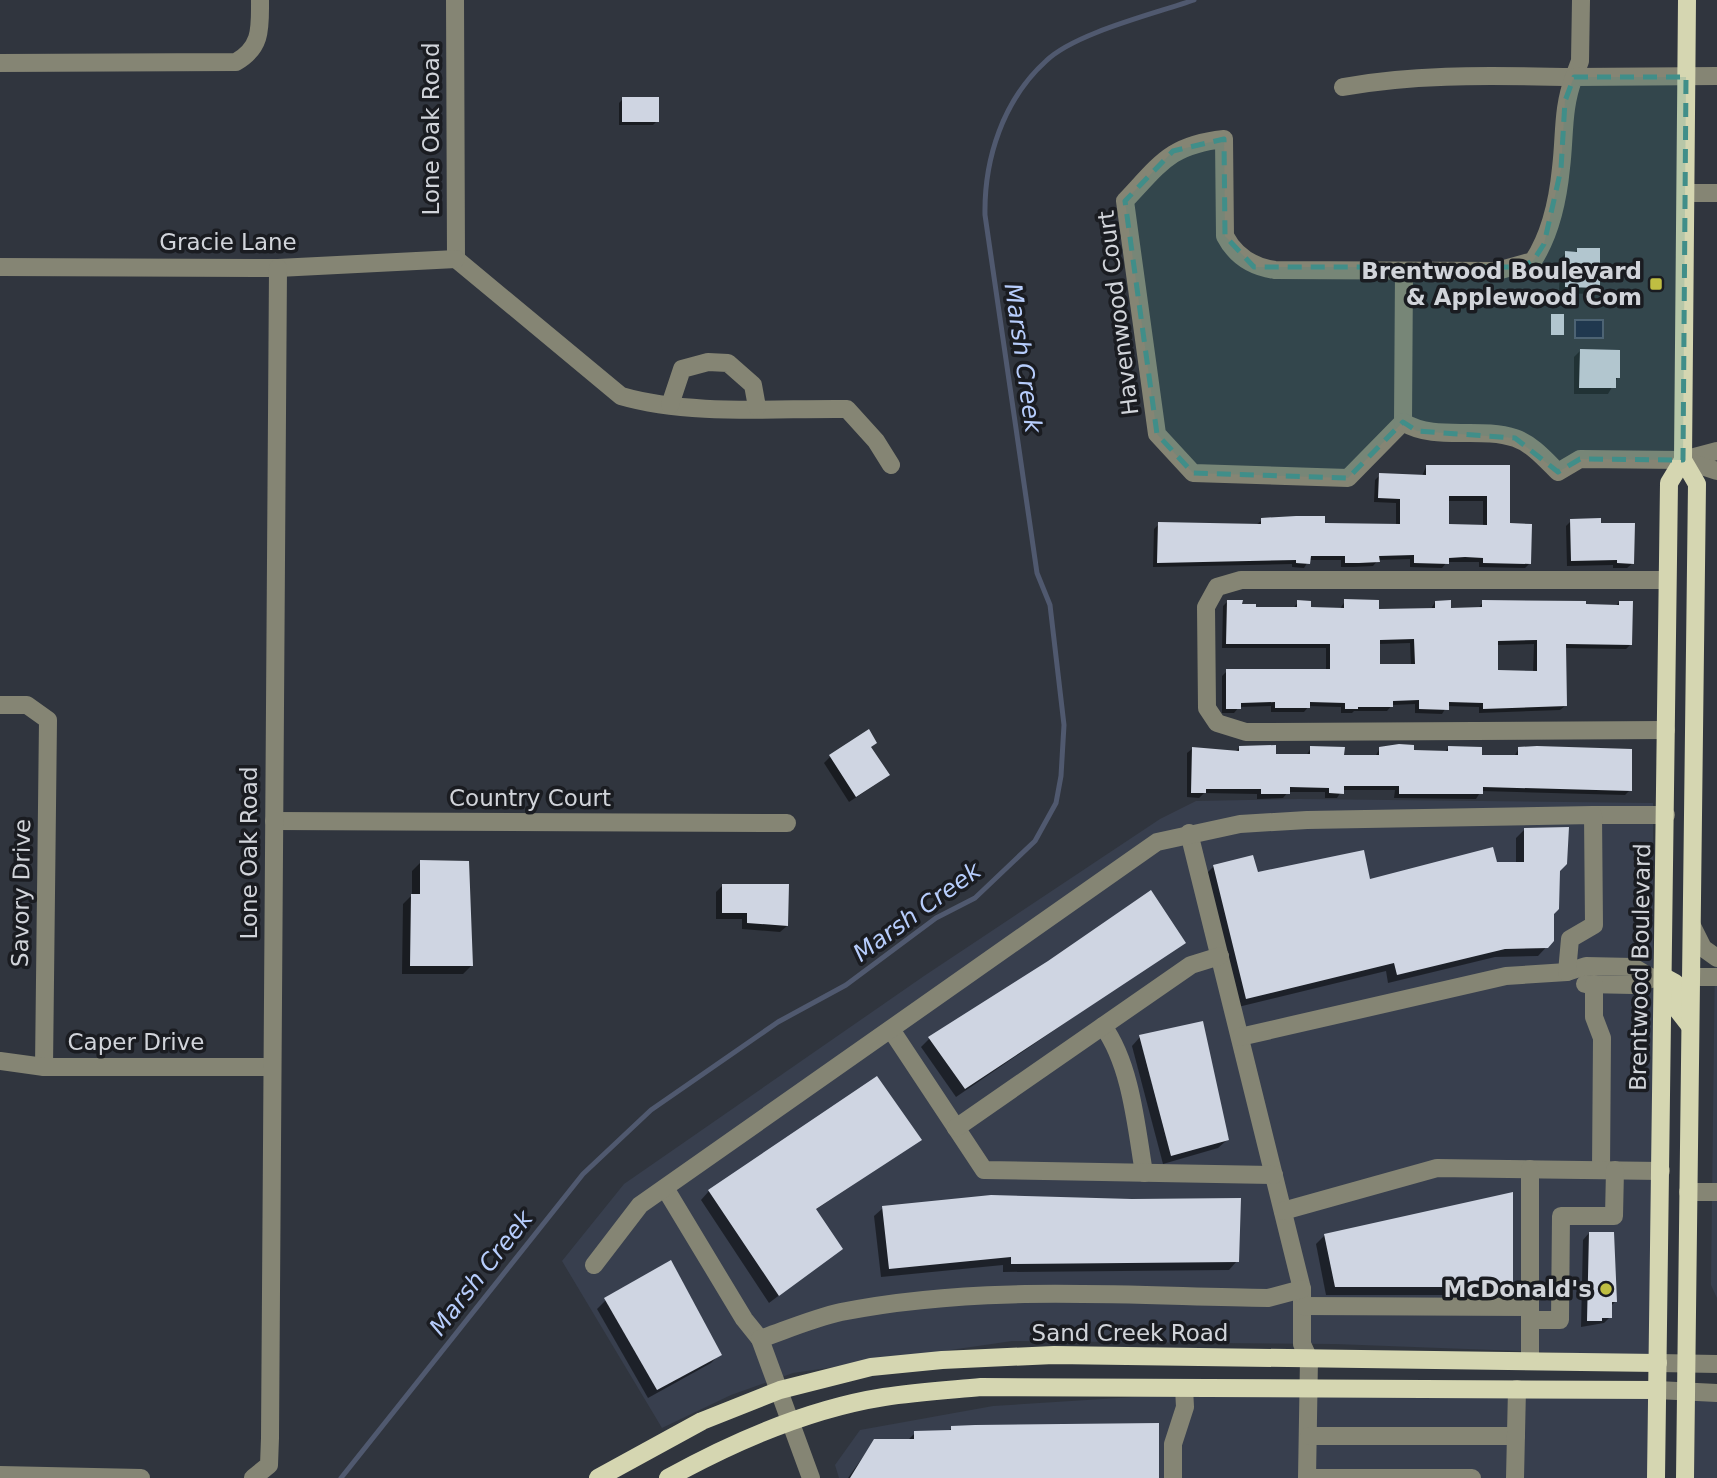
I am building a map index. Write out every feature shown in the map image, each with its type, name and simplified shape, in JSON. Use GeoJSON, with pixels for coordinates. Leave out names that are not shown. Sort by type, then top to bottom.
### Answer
{"type":"FeatureCollection","features":[{"type":"Feature","properties":{"kind":"main road","name":"Brentwood Boulevard"},"geometry":{"type":"LineString","coordinates":[[1656,1478],[1661,1171],[1657,977],[1665,929],[1669,483],[1683,460],[1687,0]]}},
{"type":"Feature","properties":{"kind":"main road","name":"Brentwood Boulevard"},"geometry":{"type":"LineString","coordinates":[[1683,460],[1697,484],[1685,1478]]}},
{"type":"Feature","properties":{"kind":"main road"},"geometry":{"type":"LineString","coordinates":[[1665,929],[1677,945],[1679,972],[1691,977]]}},
{"type":"Feature","properties":{"kind":"main road"},"geometry":{"type":"LineString","coordinates":[[1657,977],[1675,983],[1676,1008],[1690,1026]]}},
{"type":"Feature","properties":{"kind":"main road","name":"Sand Creek Road"},"geometry":{"type":"LineString","coordinates":[[598,1478],[702,1421],[780,1390],[871,1367],[942,1360],[1054,1355],[1658,1363]]}},
{"type":"Feature","properties":{"kind":"main road"},"geometry":{"type":"LineString","coordinates":[[668,1478],[722,1448],[791,1421],[883,1397],[981,1387],[1657,1390]]}},
{"type":"Feature","properties":{"kind":"street"},"geometry":{"type":"LineString","coordinates":[[0,63],[236,62],[256,46],[260,34],[260,0]]}},
{"type":"Feature","properties":{"kind":"street","name":"Lone Oak Road"},"geometry":{"type":"LineString","coordinates":[[454,0],[456,259]]}},
{"type":"Feature","properties":{"kind":"street"},"geometry":{"type":"LineString","coordinates":[[1574,77],[1580,61],[1581,0]]}},
{"type":"Feature","properties":{"kind":"street"},"geometry":{"type":"LineString","coordinates":[[1343,87],[1375,81],[1471,77],[1717,76]]}},
{"type":"Feature","properties":{"kind":"street","name":"Havenwood Court"},"geometry":{"type":"LineString","coordinates":[[1403,422],[1348,478],[1193,473],[1157,434],[1125,201],[1173,151],[1197,142],[1224,139],[1225,236],[1230,246],[1254,267],[1497,271],[1534,261],[1544,243],[1561,169],[1565,102],[1574,77]]}},
{"type":"Feature","properties":{"kind":"street"},"geometry":{"type":"LineString","coordinates":[[1686,193],[1717,193]]}},
{"type":"Feature","properties":{"kind":"street"},"geometry":{"type":"LineString","coordinates":[[456,259],[621,396],[670,405],[847,409],[876,441],[891,465]]}},
{"type":"Feature","properties":{"kind":"street","name":"Gracie Lane"},"geometry":{"type":"LineString","coordinates":[[0,267],[278,268],[456,259]]}},
{"type":"Feature","properties":{"kind":"street","name":"Lone Oak Road"},"geometry":{"type":"LineString","coordinates":[[253,1478],[268,1465],[270,1438],[278,268]]}},
{"type":"Feature","properties":{"kind":"street"},"geometry":{"type":"LineString","coordinates":[[1404,271],[1403,422],[1417,431],[1464,431],[1516,438],[1531,446],[1558,472],[1580,459],[1683,460],[1717,451]]}},
{"type":"Feature","properties":{"kind":"street"},"geometry":{"type":"LineString","coordinates":[[670,405],[682,369],[708,362],[728,363],[753,385],[757,407]]}},
{"type":"Feature","properties":{"kind":"street"},"geometry":{"type":"LineString","coordinates":[[1683,460],[1717,471]]}},
{"type":"Feature","properties":{"kind":"street"},"geometry":{"type":"LineString","coordinates":[[1666,730],[1246,732],[1217,723],[1207,708],[1206,607],[1217,587],[1241,580],[1667,580]]}},
{"type":"Feature","properties":{"kind":"street","name":"Savory Drive"},"geometry":{"type":"LineString","coordinates":[[0,705],[27,705],[48,720],[44,1067]]}},
{"type":"Feature","properties":{"kind":"street"},"geometry":{"type":"LineString","coordinates":[[1567,972],[1570,939],[1594,925],[1593,815]]}},
{"type":"Feature","properties":{"kind":"street"},"geometry":{"type":"LineString","coordinates":[[594,1265],[640,1205],[892,1031],[1157,842],[1240,824],[1307,820],[1666,815]]}},
{"type":"Feature","properties":{"kind":"street","name":"Country Court"},"geometry":{"type":"LineString","coordinates":[[274,821],[787,823]]}},
{"type":"Feature","properties":{"kind":"street"},"geometry":{"type":"LineString","coordinates":[[1189,833],[1302,1297],[1302,1344],[1309,1359],[1310,1389],[1307,1478],[1472,1478]]}},
{"type":"Feature","properties":{"kind":"street"},"geometry":{"type":"LineString","coordinates":[[1692,926],[1703,947],[1717,958]]}},
{"type":"Feature","properties":{"kind":"street"},"geometry":{"type":"LineString","coordinates":[[957,1128],[1191,965],[1220,956]]}},
{"type":"Feature","properties":{"kind":"street"},"geometry":{"type":"LineString","coordinates":[[1240,1037],[1506,976],[1567,972],[1586,966],[1633,967],[1657,977]]}},
{"type":"Feature","properties":{"kind":"street"},"geometry":{"type":"LineString","coordinates":[[1567,972],[1585,984],[1633,985],[1657,977]]}},
{"type":"Feature","properties":{"kind":"street"},"geometry":{"type":"LineString","coordinates":[[1691,977],[1717,977]]}},
{"type":"Feature","properties":{"kind":"street"},"geometry":{"type":"LineString","coordinates":[[1530,1216],[1614,1216],[1601,1122],[1602,1038],[1594,1017],[1594,984]]}},
{"type":"Feature","properties":{"kind":"street"},"geometry":{"type":"LineString","coordinates":[[1103,1026],[1116,1044],[1137,1126],[1144,1173]]}},
{"type":"Feature","properties":{"kind":"street"},"geometry":{"type":"LineString","coordinates":[[892,1031],[984,1170],[1274,1175]]}},
{"type":"Feature","properties":{"kind":"street","name":"Caper Drive"},"geometry":{"type":"LineString","coordinates":[[0,1061],[44,1067],[272,1067]]}},
{"type":"Feature","properties":{"kind":"street"},"geometry":{"type":"LineString","coordinates":[[1283,1211],[1437,1168],[1661,1171]]}},
{"type":"Feature","properties":{"kind":"street"},"geometry":{"type":"LineString","coordinates":[[1530,1169],[1530,1360]]}},
{"type":"Feature","properties":{"kind":"street"},"geometry":{"type":"LineString","coordinates":[[665,1188],[744,1319],[760,1339],[811,1478]]}},
{"type":"Feature","properties":{"kind":"street"},"geometry":{"type":"LineString","coordinates":[[1688,1192],[1717,1192]]}},
{"type":"Feature","properties":{"kind":"street"},"geometry":{"type":"LineString","coordinates":[[760,1339],[838,1313],[923,1299],[999,1294],[1302,1297],[1530,1314],[1560,1320],[1561,1216]]}},
{"type":"Feature","properties":{"kind":"street","name":"Sand Creek Road"},"geometry":{"type":"LineString","coordinates":[[1658,1363],[1717,1364]]}},
{"type":"Feature","properties":{"kind":"street"},"geometry":{"type":"LineString","coordinates":[[1172,1478],[1173,1444],[1185,1407],[1184,1388]]}},
{"type":"Feature","properties":{"kind":"street"},"geometry":{"type":"LineString","coordinates":[[1515,1478],[1517,1389]]}},
{"type":"Feature","properties":{"kind":"street"},"geometry":{"type":"LineString","coordinates":[[1657,1390],[1717,1393]]}},
{"type":"Feature","properties":{"kind":"street"},"geometry":{"type":"LineString","coordinates":[[1309,1436],[1516,1436]]}},
{"type":"Feature","properties":{"kind":"street"},"geometry":{"type":"LineString","coordinates":[[0,1475],[141,1478]]}},
{"type":"Feature","properties":{"kind":"highlighted area"},"geometry":{"type":"Polygon","coordinates":[[[1574,77],[1686,77],[1683,460],[1580,459],[1558,472],[1515,438],[1417,431],[1403,422],[1348,478],[1193,473],[1157,434],[1125,201],[1173,151],[1224,139],[1225,236],[1254,267],[1520,267],[1533,261],[1544,244],[1561,169],[1565,101],[1574,77]]]}},
{"type":"Feature","properties":{"kind":"shaded area"},"geometry":{"type":"Polygon","coordinates":[[[1299,799],[1653,803],[1653,1356],[1335,1344],[1012,1341],[793,1373],[731,1395],[662,1428],[562,1261],[624,1184],[924,976],[1160,819],[1196,801],[1299,799]]]}},
{"type":"Feature","properties":{"kind":"shaded area"},"geometry":{"type":"Polygon","coordinates":[[[1717,953],[1717,1298],[1711,1285],[1717,953]]]}},
{"type":"Feature","properties":{"kind":"shaded area"},"geometry":{"type":"Polygon","coordinates":[[[1165,1395],[1651,1397],[1648,1478],[839,1478],[835,1465],[860,1430],[993,1406],[1165,1395]]]}},
{"type":"Feature","properties":{"kind":"shaded area"},"geometry":{"type":"Polygon","coordinates":[[[1695,1398],[1717,1398],[1717,1478],[1694,1478],[1695,1398]]]}},
{"type":"Feature","properties":{"kind":"water"},"geometry":{"type":"Polygon","coordinates":[[[1575,320],[1603,320],[1603,338],[1575,338],[1575,320]]]}},
{"type":"Feature","properties":{"kind":"building"},"geometry":{"type":"Polygon","coordinates":[[[622,97],[659,97],[659,122],[622,122],[622,97]]]}},
{"type":"Feature","properties":{"kind":"building"},"geometry":{"type":"Polygon","coordinates":[[[1577,248],[1600,248],[1600,288],[1565,287],[1565,251],[1577,252],[1577,248]]]}},
{"type":"Feature","properties":{"kind":"building"},"geometry":{"type":"Polygon","coordinates":[[[1551,314],[1564,314],[1564,335],[1551,335],[1551,314]]]}},
{"type":"Feature","properties":{"kind":"building"},"geometry":{"type":"Polygon","coordinates":[[[1580,349],[1620,350],[1620,378],[1616,378],[1616,388],[1579,388],[1580,349]]]}},
{"type":"Feature","properties":{"kind":"building"},"geometry":{"type":"Polygon","coordinates":[[[1426,465],[1510,465],[1510,523],[1532,524],[1531,564],[1483,563],[1483,558],[1465,557],[1449,558],[1449,564],[1414,563],[1414,555],[1379,556],[1380,562],[1359,563],[1345,563],[1345,556],[1311,556],[1310,564],[1296,563],[1296,560],[1157,563],[1158,522],[1261,524],[1261,518],[1325,516],[1325,523],[1400,524],[1400,499],[1378,498],[1379,473],[1426,475],[1426,465]],[[1449,496],[1449,524],[1487,525],[1487,496],[1449,496]]]}},
{"type":"Feature","properties":{"kind":"building"},"geometry":{"type":"Polygon","coordinates":[[[1601,518],[1601,523],[1635,523],[1634,564],[1617,563],[1617,560],[1571,561],[1570,519],[1601,518]]]}},
{"type":"Feature","properties":{"kind":"building"},"geometry":{"type":"Polygon","coordinates":[[[1344,599],[1379,600],[1379,609],[1435,608],[1435,601],[1451,600],[1451,608],[1482,607],[1482,600],[1586,601],[1586,604],[1619,605],[1619,601],[1633,601],[1632,645],[1566,644],[1567,706],[1483,709],[1483,703],[1449,702],[1449,710],[1419,709],[1419,700],[1393,701],[1393,707],[1358,709],[1345,709],[1345,703],[1310,702],[1310,708],[1275,708],[1275,702],[1241,703],[1241,709],[1226,709],[1226,669],[1330,669],[1330,644],[1226,644],[1227,600],[1243,600],[1242,604],[1256,604],[1256,607],[1297,607],[1297,600],[1311,601],[1311,607],[1344,608],[1344,599]],[[1414,639],[1380,640],[1380,664],[1415,664],[1414,639]],[[1537,640],[1498,641],[1498,670],[1537,671],[1537,640]]]}},
{"type":"Feature","properties":{"kind":"building"},"geometry":{"type":"Polygon","coordinates":[[[869,729],[877,743],[871,747],[890,775],[856,797],[829,755],[869,729]]]}},
{"type":"Feature","properties":{"kind":"building"},"geometry":{"type":"Polygon","coordinates":[[[1276,745],[1276,754],[1310,754],[1310,746],[1345,747],[1344,755],[1379,755],[1379,747],[1414,745],[1414,750],[1448,751],[1448,746],[1482,747],[1482,755],[1518,755],[1518,747],[1537,746],[1632,749],[1632,791],[1483,787],[1483,794],[1399,794],[1399,786],[1344,786],[1344,794],[1329,793],[1329,788],[1290,787],[1290,794],[1261,794],[1261,789],[1206,789],[1206,793],[1191,793],[1192,747],[1239,751],[1239,746],[1276,745]]]}},
{"type":"Feature","properties":{"kind":"building"},"geometry":{"type":"Polygon","coordinates":[[[1569,827],[1567,864],[1560,871],[1559,909],[1554,914],[1554,941],[1548,948],[1505,949],[1397,975],[1394,963],[1246,999],[1213,865],[1253,855],[1258,872],[1364,850],[1370,879],[1493,847],[1497,862],[1524,862],[1524,828],[1569,827]]]}},
{"type":"Feature","properties":{"kind":"building"},"geometry":{"type":"Polygon","coordinates":[[[420,860],[469,861],[473,966],[410,966],[411,894],[420,894],[420,860]]]}},
{"type":"Feature","properties":{"kind":"building"},"geometry":{"type":"Polygon","coordinates":[[[722,884],[789,884],[788,926],[747,923],[747,913],[722,913],[722,884]]]}},
{"type":"Feature","properties":{"kind":"building"},"geometry":{"type":"Polygon","coordinates":[[[1151,890],[1186,943],[965,1089],[928,1037],[1048,961],[1151,890]]]}},
{"type":"Feature","properties":{"kind":"building"},"geometry":{"type":"Polygon","coordinates":[[[1203,1021],[1229,1140],[1171,1156],[1139,1035],[1203,1021]]]}},
{"type":"Feature","properties":{"kind":"building"},"geometry":{"type":"Polygon","coordinates":[[[877,1076],[922,1140],[816,1209],[843,1249],[779,1296],[708,1190],[877,1076]]]}},
{"type":"Feature","properties":{"kind":"building"},"geometry":{"type":"Polygon","coordinates":[[[1513,1192],[1513,1287],[1335,1287],[1324,1234],[1513,1192]]]}},
{"type":"Feature","properties":{"kind":"building"},"geometry":{"type":"Polygon","coordinates":[[[991,1195],[1132,1199],[1241,1198],[1239,1262],[1011,1264],[1011,1257],[889,1269],[882,1206],[991,1195]]]}},
{"type":"Feature","properties":{"kind":"building"},"geometry":{"type":"Polygon","coordinates":[[[1589,1232],[1614,1232],[1617,1302],[1612,1302],[1612,1318],[1602,1318],[1602,1321],[1587,1321],[1589,1232]]]}},
{"type":"Feature","properties":{"kind":"building"},"geometry":{"type":"Polygon","coordinates":[[[671,1260],[722,1355],[657,1390],[604,1298],[671,1260]]]}},
{"type":"Feature","properties":{"kind":"building"},"geometry":{"type":"Polygon","coordinates":[[[1159,1423],[1159,1478],[850,1478],[874,1439],[914,1439],[914,1431],[951,1430],[951,1426],[975,1425],[1159,1423]]]}},
{"type":"Feature","properties":{"kind":"waterway","name":"Marsh Creek"},"geometry":{"type":"LineString","coordinates":[[341,1478],[583,1174],[651,1110],[778,1022],[846,985],[936,918],[975,898],[1035,841],[1056,803],[1061,776],[1064,725],[1050,605],[1037,573],[985,215],[988,173],[999,132],[1008,112],[1018,94],[1046,61],[1059,51],[1095,33],[1194,0]]}},
{"type":"Feature","properties":{"kind":"place","name":"Brentwood Boulevard & Applewood Com"},"geometry":{"type":"Point","coordinates":[1656,284]}},
{"type":"Feature","properties":{"kind":"place","name":"McDonald's"},"geometry":{"type":"Point","coordinates":[1606,1289]}}]}
